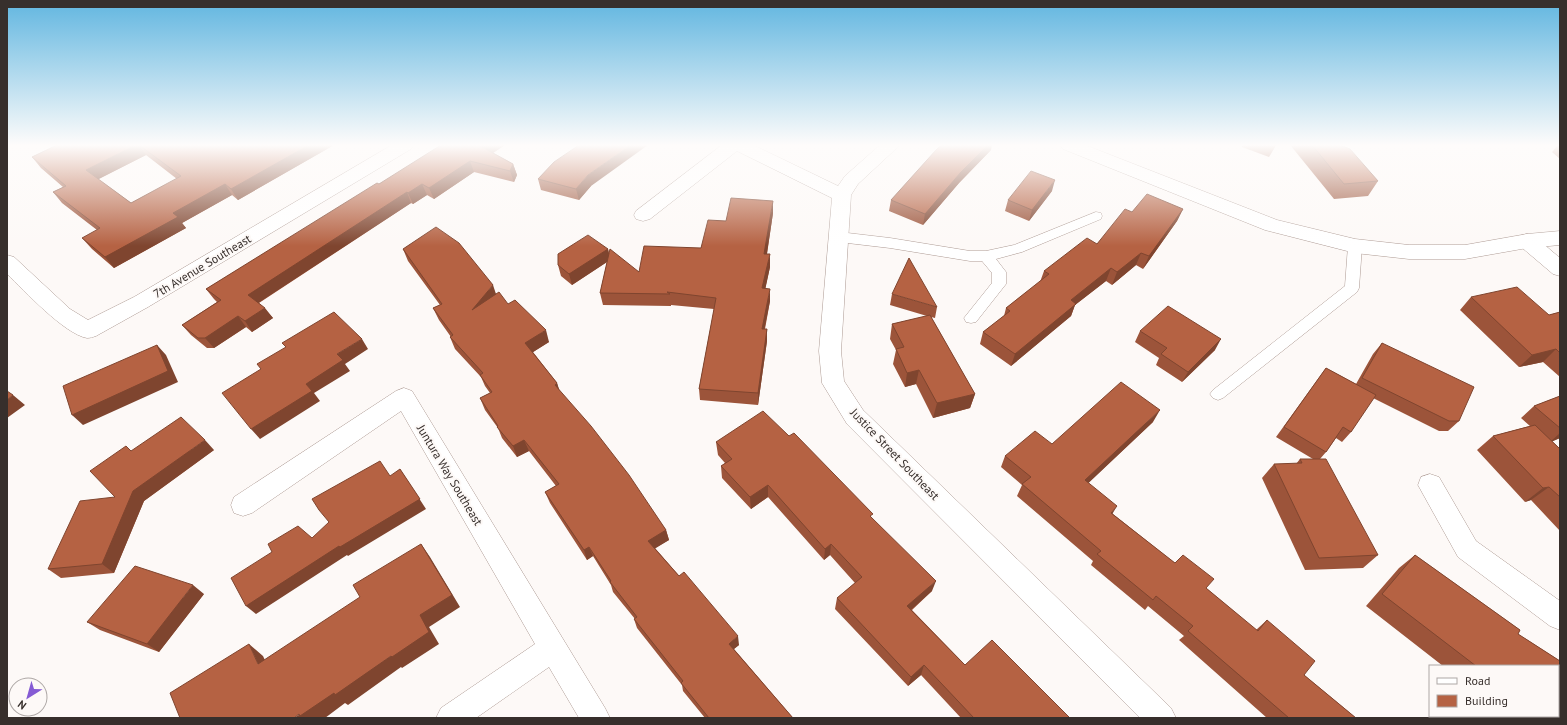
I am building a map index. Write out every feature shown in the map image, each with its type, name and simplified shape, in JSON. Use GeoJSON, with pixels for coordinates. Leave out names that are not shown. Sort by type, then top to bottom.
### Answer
{"type":"FeatureCollection","features":[{"type":"Feature","properties":{"kind":"street","name":"7th Avenue Southeast"},"geometry":{"type":"LineString","coordinates":[[7,262],[63,315],[88,330],[141,302],[348,179]]}},
{"type":"Feature","properties":{"kind":"street"},"geometry":{"type":"LineString","coordinates":[[643,215],[690,179]]}},
{"type":"Feature","properties":{"kind":"street"},"geometry":{"type":"LineString","coordinates":[[809,179],[842,195],[852,179]]}},
{"type":"Feature","properties":{"kind":"street"},"geometry":{"type":"LineString","coordinates":[[1155,179],[1272,225],[1355,246],[1410,252],[1465,252],[1527,241],[1560,238]]}},
{"type":"Feature","properties":{"kind":"street","name":"Justice Street Southeast"},"geometry":{"type":"LineString","coordinates":[[842,195],[830,351],[833,383],[855,417],[1161,718]]}},
{"type":"Feature","properties":{"kind":"street"},"geometry":{"type":"LineString","coordinates":[[1527,241],[1560,269]]}},
{"type":"Feature","properties":{"kind":"street","name":"Juntura Way Southeast"},"geometry":{"type":"LineString","coordinates":[[243,505],[404,397],[595,718]]}},
{"type":"Feature","properties":{"kind":"street"},"geometry":{"type":"LineString","coordinates":[[1430,484],[1467,549],[1560,617]]}},
{"type":"Feature","properties":{"kind":"street"},"geometry":{"type":"LineString","coordinates":[[451,718],[553,648]]}},
{"type":"Feature","properties":{"kind":"lane"},"geometry":{"type":"LineString","coordinates":[[839,237],[890,243],[970,256],[986,256],[1017,249],[1096,216]]}},
{"type":"Feature","properties":{"kind":"lane"},"geometry":{"type":"LineString","coordinates":[[1218,394],[1352,288],[1355,246]]}},
{"type":"Feature","properties":{"kind":"lane"},"geometry":{"type":"LineString","coordinates":[[971,318],[999,284],[999,272],[986,256]]}},
{"type":"Feature","properties":{"kind":"building"},"geometry":{"type":"Polygon","coordinates":[[[58,179],[98,179],[131,203],[176,179],[249,179],[231,189],[225,184],[173,213],[178,217],[105,257],[82,238],[100,228],[53,192],[66,186],[58,179]]]}},
{"type":"Feature","properties":{"kind":"building"},"geometry":{"type":"Polygon","coordinates":[[[387,179],[443,179],[429,188],[422,184],[408,193],[407,192],[248,295],[265,308],[245,321],[238,316],[205,338],[198,338],[182,325],[221,300],[206,289],[377,183],[379,184],[387,179]]]}},
{"type":"Feature","properties":{"kind":"building"},"geometry":{"type":"Polygon","coordinates":[[[538,179],[585,179],[576,189],[538,179]]]}},
{"type":"Feature","properties":{"kind":"building"},"geometry":{"type":"Polygon","coordinates":[[[910,179],[955,179],[925,214],[891,200],[910,179]]]}},
{"type":"Feature","properties":{"kind":"building"},"geometry":{"type":"Polygon","coordinates":[[[1025,179],[1055,180],[1032,210],[1008,200],[1025,179]]]}},
{"type":"Feature","properties":{"kind":"building"},"geometry":{"type":"Polygon","coordinates":[[[1340,179],[1376,179],[1378,181],[1344,184],[1340,179]]]}},
{"type":"Feature","properties":{"kind":"building"},"geometry":{"type":"Polygon","coordinates":[[[1147,194],[1183,209],[1149,256],[1141,253],[1117,272],[1111,268],[1071,300],[1076,304],[1015,354],[983,332],[1010,311],[1006,308],[1049,274],[1044,271],[1087,238],[1097,244],[1125,209],[1132,212],[1147,194]]]}},
{"type":"Feature","properties":{"kind":"building"},"geometry":{"type":"Polygon","coordinates":[[[731,198],[773,201],[764,254],[770,254],[762,288],[770,289],[762,329],[767,329],[758,393],[699,389],[716,298],[667,292],[670,294],[600,293],[610,249],[639,272],[644,246],[701,248],[708,220],[726,221],[731,198]]]}},
{"type":"Feature","properties":{"kind":"building"},"geometry":{"type":"Polygon","coordinates":[[[436,227],[459,243],[493,285],[472,310],[499,292],[508,304],[515,300],[546,330],[525,343],[557,383],[555,385],[591,426],[629,475],[666,530],[648,541],[679,576],[684,572],[738,636],[729,644],[793,718],[709,718],[681,683],[683,681],[634,619],[637,617],[610,582],[611,581],[589,547],[584,550],[545,492],[559,484],[524,440],[513,446],[497,427],[498,426],[480,398],[492,392],[480,375],[483,373],[450,337],[453,335],[433,308],[442,304],[403,249],[436,227]]]}},
{"type":"Feature","properties":{"kind":"building"},"geometry":{"type":"Polygon","coordinates":[[[588,235],[608,249],[569,274],[558,265],[558,254],[588,235]]]}},
{"type":"Feature","properties":{"kind":"building"},"geometry":{"type":"Polygon","coordinates":[[[909,258],[937,307],[892,294],[909,258]]]}},
{"type":"Feature","properties":{"kind":"building"},"geometry":{"type":"Polygon","coordinates":[[[1517,287],[1549,315],[1560,312],[1560,353],[1556,349],[1532,355],[1471,297],[1517,287]]]}},
{"type":"Feature","properties":{"kind":"building"},"geometry":{"type":"Polygon","coordinates":[[[1168,306],[1221,339],[1188,372],[1161,354],[1167,348],[1140,331],[1168,306]]]}},
{"type":"Feature","properties":{"kind":"building"},"geometry":{"type":"Polygon","coordinates":[[[334,312],[362,339],[337,354],[343,360],[306,384],[312,391],[251,429],[222,393],[261,369],[257,364],[286,347],[282,343],[334,312]]]}},
{"type":"Feature","properties":{"kind":"building"},"geometry":{"type":"Polygon","coordinates":[[[930,315],[975,394],[937,403],[919,370],[907,373],[896,349],[904,347],[892,324],[930,315]]]}},
{"type":"Feature","properties":{"kind":"building"},"geometry":{"type":"Polygon","coordinates":[[[1382,343],[1474,387],[1459,421],[1449,421],[1362,378],[1382,343]]]}},
{"type":"Feature","properties":{"kind":"building"},"geometry":{"type":"Polygon","coordinates":[[[157,345],[168,371],[72,415],[63,386],[157,345]]]}},
{"type":"Feature","properties":{"kind":"building"},"geometry":{"type":"Polygon","coordinates":[[[1326,368],[1376,395],[1351,432],[1343,427],[1326,452],[1284,427],[1326,368]]]}},
{"type":"Feature","properties":{"kind":"building"},"geometry":{"type":"Polygon","coordinates":[[[1121,382],[1160,410],[1085,480],[1117,506],[1111,513],[1175,563],[1183,555],[1214,579],[1206,588],[1258,631],[1267,620],[1315,661],[1304,675],[1356,718],[1289,718],[1188,631],[1193,626],[1156,596],[1153,600],[1097,554],[1101,551],[1022,484],[1031,477],[1005,456],[1035,431],[1052,444],[1121,382]]]}},
{"type":"Feature","properties":{"kind":"building"},"geometry":{"type":"Polygon","coordinates":[[[7,391],[13,395],[7,400],[7,391]]]}},
{"type":"Feature","properties":{"kind":"building"},"geometry":{"type":"Polygon","coordinates":[[[1560,396],[1560,428],[1534,406],[1560,396]]]}},
{"type":"Feature","properties":{"kind":"building"},"geometry":{"type":"Polygon","coordinates":[[[763,411],[789,436],[794,433],[873,514],[870,516],[936,581],[907,606],[965,665],[992,640],[1070,718],[974,718],[924,665],[911,677],[837,598],[862,577],[831,544],[825,549],[768,485],[750,497],[721,466],[732,459],[716,442],[763,411]]]}},
{"type":"Feature","properties":{"kind":"building"},"geometry":{"type":"Polygon","coordinates":[[[181,417],[205,440],[133,491],[102,564],[48,569],[80,501],[115,497],[90,471],[126,446],[131,451],[181,417]]]}},
{"type":"Feature","properties":{"kind":"building"},"geometry":{"type":"Polygon","coordinates":[[[1535,425],[1560,449],[1560,497],[1549,487],[1543,488],[1493,436],[1535,425]]]}},
{"type":"Feature","properties":{"kind":"building"},"geometry":{"type":"Polygon","coordinates":[[[1300,459],[1326,459],[1378,555],[1319,558],[1274,464],[1302,463],[1300,459]]]}},
{"type":"Feature","properties":{"kind":"building"},"geometry":{"type":"Polygon","coordinates":[[[380,461],[390,476],[400,469],[420,499],[340,547],[339,546],[246,606],[231,578],[272,552],[268,544],[298,526],[312,538],[329,522],[312,499],[380,461]]]}},
{"type":"Feature","properties":{"kind":"building"},"geometry":{"type":"Polygon","coordinates":[[[421,544],[452,595],[420,615],[429,632],[392,657],[391,656],[335,695],[334,693],[300,716],[299,714],[294,718],[180,718],[170,693],[249,644],[258,664],[360,597],[353,585],[421,544]]]}},
{"type":"Feature","properties":{"kind":"building"},"geometry":{"type":"Polygon","coordinates":[[[1415,555],[1520,630],[1518,634],[1560,661],[1560,718],[1506,717],[1559,717],[1559,665],[1475,665],[1382,594],[1415,555]]]}},
{"type":"Feature","properties":{"kind":"building"},"geometry":{"type":"Polygon","coordinates":[[[135,566],[193,585],[147,644],[87,622],[135,566]]]}}]}
